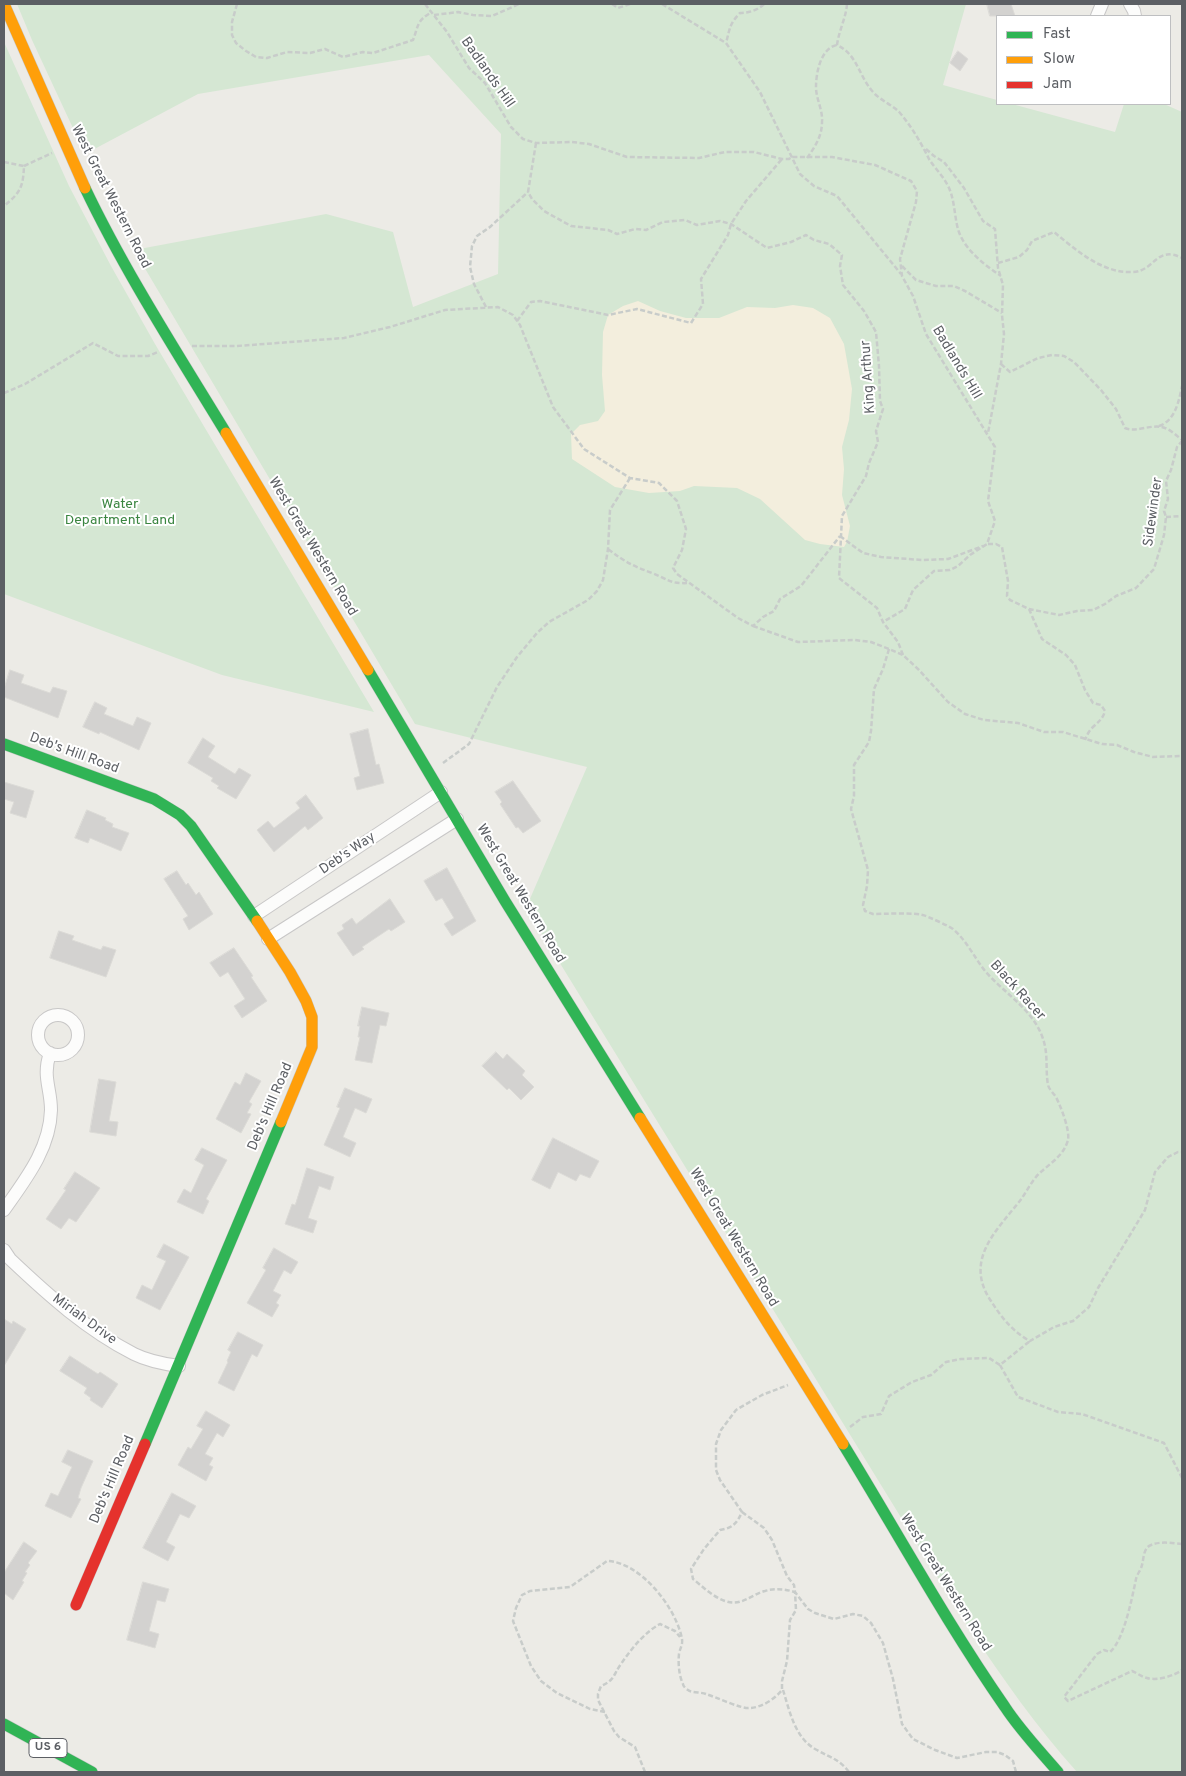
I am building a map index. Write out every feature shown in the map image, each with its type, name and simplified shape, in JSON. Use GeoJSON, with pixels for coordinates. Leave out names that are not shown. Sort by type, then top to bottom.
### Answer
{"type":"FeatureCollection","features":[{"type":"Feature","properties":{"kind":"main road","name":"West Great Western Road"},"geometry":{"type":"LineString","coordinates":[[4,4],[66,146],[106,230],[504,901],[674,1171],[836,1437],[893,1526],[934,1599],[1006,1708],[1058,1772]]}},
{"type":"Feature","properties":{"kind":"main road","name":"Deb's Hill Road"},"geometry":{"type":"LineString","coordinates":[[4,744],[154,799],[180,815],[190,826],[254,916],[290,972],[306,1001],[312,1017],[312,1047],[308,1060],[76,1605]]}},
{"type":"Feature","properties":{"kind":"main road","name":"US 6"},"geometry":{"type":"LineString","coordinates":[[4,1724],[92,1772]]}},
{"type":"Feature","properties":{"kind":"street","name":"Deb's Way"},"geometry":{"type":"LineString","coordinates":[[254,916],[441,792]]}},
{"type":"Feature","properties":{"kind":"street","name":"Deb's Way"},"geometry":{"type":"LineString","coordinates":[[268,939],[457,819]]}},
{"type":"Feature","properties":{"kind":"street"},"geometry":{"type":"LineString","coordinates":[[4,1210],[38,1160],[50,1125],[51,1108],[46,1066],[50,1054]]}},
{"type":"Feature","properties":{"kind":"street","name":"Miriah Drive"},"geometry":{"type":"LineString","coordinates":[[4,1250],[10,1259],[61,1306],[95,1330],[135,1355],[179,1366]]}},
{"type":"Feature","properties":{"kind":"path"},"geometry":{"type":"LineString","coordinates":[[237,4],[232,29],[232,35],[236,43],[256,56],[267,58],[287,52],[310,53],[326,49],[343,57],[363,52],[373,53],[413,40],[417,24],[423,17],[433,14],[458,12],[492,16],[519,4]]}},
{"type":"Feature","properties":{"kind":"path","name":"Badlands Hill"},"geometry":{"type":"LineString","coordinates":[[425,4],[447,32],[470,68],[485,83],[511,127],[523,140],[536,144],[572,142],[589,144],[627,157],[645,158],[699,158],[725,152],[754,152],[782,159],[789,159],[791,157],[832,157],[875,165],[911,181],[917,191],[916,202],[900,259],[902,276],[913,296],[926,334],[995,447],[988,501],[995,521],[987,544]]}},
{"type":"Feature","properties":{"kind":"path"},"geometry":{"type":"LineString","coordinates":[[612,4],[618,8],[630,4]]}},
{"type":"Feature","properties":{"kind":"path"},"geometry":{"type":"LineString","coordinates":[[662,4],[726,43],[760,92],[800,174],[814,186],[837,196],[902,276]]}},
{"type":"Feature","properties":{"kind":"path"},"geometry":{"type":"LineString","coordinates":[[726,43],[733,20],[740,14],[748,13],[760,8],[764,4]]}},
{"type":"Feature","properties":{"kind":"path"},"geometry":{"type":"LineString","coordinates":[[837,45],[838,33],[847,10],[847,4]]}},
{"type":"Feature","properties":{"kind":"path"},"geometry":{"type":"LineString","coordinates":[[807,158],[818,144],[822,123],[816,88],[819,69],[825,50],[830,46],[837,45],[847,50],[873,92],[885,103],[900,112],[947,184],[952,197],[957,227],[966,243],[978,260],[1001,276]]}},
{"type":"Feature","properties":{"kind":"path"},"geometry":{"type":"LineString","coordinates":[[536,144],[528,192],[532,200],[544,211],[571,226],[608,230],[617,234],[635,229],[646,230],[663,222],[684,220],[697,226],[720,221],[731,224]]}},
{"type":"Feature","properties":{"kind":"path"},"geometry":{"type":"LineString","coordinates":[[4,162],[24,166],[66,146]]}},
{"type":"Feature","properties":{"kind":"path"},"geometry":{"type":"LineString","coordinates":[[923,146],[950,168],[983,221],[995,229],[998,263],[1003,285],[1002,313],[1004,334],[1001,364],[988,434]]}},
{"type":"Feature","properties":{"kind":"path"},"geometry":{"type":"LineString","coordinates":[[516,321],[530,302],[540,301],[608,314],[636,309],[690,323],[703,304],[702,279],[728,235],[731,224],[746,201],[782,159]]}},
{"type":"Feature","properties":{"kind":"path"},"geometry":{"type":"LineString","coordinates":[[4,206],[17,194],[23,183],[24,166]]}},
{"type":"Feature","properties":{"kind":"path"},"geometry":{"type":"LineString","coordinates":[[486,307],[474,284],[470,267],[472,246],[476,236],[500,218],[528,192]]}},
{"type":"Feature","properties":{"kind":"path","name":"King Arthur"},"geometry":{"type":"LineString","coordinates":[[731,224],[767,248],[806,236],[829,244],[842,254],[840,266],[843,285],[864,310],[876,332],[880,366],[880,401],[883,410],[876,431],[878,442],[866,476],[842,516],[840,536]]}},
{"type":"Feature","properties":{"kind":"path"},"geometry":{"type":"LineString","coordinates":[[998,263],[1019,257],[1027,250],[1032,241],[1054,232],[1072,247],[1111,269],[1135,272],[1146,268],[1160,256],[1166,254],[1174,254],[1182,258]]}},
{"type":"Feature","properties":{"kind":"path"},"geometry":{"type":"LineString","coordinates":[[901,265],[916,280],[936,286],[954,286],[966,291],[1002,313]]}},
{"type":"Feature","properties":{"kind":"path"},"geometry":{"type":"LineString","coordinates":[[4,393],[25,384],[93,343],[118,356],[148,356],[174,347],[237,346],[344,338],[390,327],[445,310],[498,307],[513,315],[530,347],[553,407],[571,434],[584,449],[630,478],[658,483],[677,501],[686,529],[682,550],[673,568],[676,574],[738,618],[753,626],[798,642],[854,640],[871,642],[889,648],[903,655],[948,702],[965,714],[984,720],[1018,723],[1044,732],[1063,732],[1085,740],[1117,745],[1153,757],[1182,756]]}},
{"type":"Feature","properties":{"kind":"path"},"geometry":{"type":"LineString","coordinates":[[1001,364],[1010,372],[1038,358],[1052,355],[1064,356],[1074,362],[1101,390],[1116,409],[1125,428],[1131,430],[1142,427],[1166,428],[1182,440]]}},
{"type":"Feature","properties":{"kind":"path"},"geometry":{"type":"LineString","coordinates":[[1157,427],[1171,420],[1182,386]]}},
{"type":"Feature","properties":{"kind":"path","name":"Sidewinder"},"geometry":{"type":"LineString","coordinates":[[987,544],[996,544],[1002,547],[1008,581],[1007,596],[1010,600],[1029,609],[1059,615],[1077,610],[1092,610],[1116,596],[1136,588],[1154,569],[1164,535],[1166,517],[1164,511],[1168,499],[1166,481],[1177,447],[1182,440]]}},
{"type":"Feature","properties":{"kind":"path"},"geometry":{"type":"LineString","coordinates":[[425,765],[438,765],[469,744],[497,687],[527,645],[548,622],[588,600],[597,591],[603,580],[608,549],[610,510],[630,478]]}},
{"type":"Feature","properties":{"kind":"path"},"geometry":{"type":"LineString","coordinates":[[1166,517],[1182,516]]}},
{"type":"Feature","properties":{"kind":"path"},"geometry":{"type":"LineString","coordinates":[[840,536],[863,553],[881,557],[922,560],[948,559],[987,544]]}},
{"type":"Feature","properties":{"kind":"path"},"geometry":{"type":"LineString","coordinates":[[840,536],[839,578],[877,608],[883,622],[898,642],[903,655]]}},
{"type":"Feature","properties":{"kind":"path"},"geometry":{"type":"LineString","coordinates":[[753,626],[763,617],[774,611],[780,599],[801,586],[840,536]]}},
{"type":"Feature","properties":{"kind":"path"},"geometry":{"type":"LineString","coordinates":[[883,622],[905,609],[913,590],[934,571],[950,570],[958,566],[970,555],[987,544]]}},
{"type":"Feature","properties":{"kind":"path"},"geometry":{"type":"LineString","coordinates":[[608,549],[622,560],[667,581],[690,583]]}},
{"type":"Feature","properties":{"kind":"path"},"geometry":{"type":"LineString","coordinates":[[1029,609],[1042,639],[1066,655],[1075,665],[1085,690],[1093,703],[1100,705],[1105,710],[1104,716],[1090,729],[1085,740]]}},
{"type":"Feature","properties":{"kind":"path","name":"Black Racer"},"geometry":{"type":"LineString","coordinates":[[889,648],[883,669],[874,689],[871,730],[868,742],[854,765],[854,796],[851,809],[868,870],[863,905],[865,911],[873,914],[924,914],[951,928],[966,943],[978,962],[1034,1021],[1041,1034],[1048,1056],[1048,1086],[1056,1098],[1069,1131],[1068,1141],[1062,1153],[1041,1172],[1020,1201],[1005,1217],[990,1240],[981,1260],[980,1273],[986,1294],[995,1308],[1020,1336],[1030,1341]]}},
{"type":"Feature","properties":{"kind":"path"},"geometry":{"type":"LineString","coordinates":[[1000,1365],[1030,1341],[1054,1327],[1073,1321],[1089,1306],[1145,1210],[1155,1172],[1168,1157],[1182,1152]]}},
{"type":"Feature","properties":{"kind":"path"},"geometry":{"type":"LineString","coordinates":[[836,1437],[863,1417],[881,1414],[889,1396],[912,1382],[931,1375],[946,1362],[961,1359],[988,1358],[1000,1365],[1018,1397],[1058,1412],[1082,1414],[1164,1443],[1182,1478]]}},
{"type":"Feature","properties":{"kind":"path"},"geometry":{"type":"LineString","coordinates":[[801,1379],[762,1395],[736,1410],[721,1430],[716,1444],[716,1470],[720,1480],[742,1512],[764,1528],[772,1540],[787,1576],[794,1585],[796,1610],[790,1620],[787,1662],[782,1688],[797,1730],[806,1743],[830,1755],[843,1764],[849,1772]]}},
{"type":"Feature","properties":{"kind":"path"},"geometry":{"type":"LineString","coordinates":[[742,1512],[737,1522],[730,1529],[720,1530],[704,1549],[691,1569],[693,1579],[724,1601],[737,1603],[767,1590],[782,1588],[795,1592],[808,1609],[815,1613],[834,1619],[853,1614],[863,1616],[871,1622],[883,1643],[893,1679],[902,1724],[914,1739],[956,1758],[986,1752],[997,1752],[1013,1761],[1016,1772]]}},
{"type":"Feature","properties":{"kind":"path"},"geometry":{"type":"LineString","coordinates":[[1182,1544],[1160,1543],[1151,1545],[1146,1550],[1141,1568],[1136,1577],[1133,1599],[1120,1640],[1110,1652],[1104,1650],[1097,1654],[1064,1697],[1068,1701],[1132,1671],[1147,1678],[1162,1678],[1182,1670]]}},
{"type":"Feature","properties":{"kind":"path"},"geometry":{"type":"LineString","coordinates":[[605,1712],[590,1709],[557,1693],[541,1681],[531,1666],[513,1621],[522,1595],[530,1591],[570,1587],[607,1561],[623,1564],[645,1578],[663,1597],[672,1611],[682,1638],[679,1665],[683,1686],[688,1690],[706,1693],[738,1707],[749,1708],[777,1697],[782,1688]]}},
{"type":"Feature","properties":{"kind":"path"},"geometry":{"type":"LineString","coordinates":[[645,1772],[635,1747],[619,1737],[614,1731],[598,1700],[598,1694],[601,1686],[614,1679],[621,1664],[651,1629],[660,1624],[675,1631],[682,1638]]}},
{"type":"Feature","properties":{"kind":"green space"},"geometry":{"type":"Polygon","coordinates":[[[17,4],[966,4],[943,85],[996,100],[996,105],[1016,105],[1115,132],[1124,105],[1166,105],[1182,112],[1182,1772],[1077,1772],[1034,1720],[994,1666],[526,908],[587,767],[415,724],[134,250],[326,214],[393,232],[413,307],[498,274],[501,134],[429,55],[198,94],[85,154],[17,4]]]}},
{"type":"Feature","properties":{"kind":"green space","name":"Water Department Land"},"geometry":{"type":"Polygon","coordinates":[[[4,42],[69,186],[111,266],[155,344],[374,712],[222,675],[4,594],[4,42]]]}},
{"type":"Feature","properties":{"kind":"sand"},"geometry":{"type":"Polygon","coordinates":[[[638,301],[660,311],[686,318],[719,318],[747,307],[775,308],[793,305],[813,308],[830,318],[844,344],[852,389],[849,420],[842,447],[844,469],[842,495],[850,526],[847,542],[844,547],[805,540],[760,499],[737,488],[694,486],[680,491],[649,493],[615,487],[572,459],[571,434],[580,425],[598,421],[605,411],[602,375],[603,332],[608,315],[623,306],[638,301]]]}},
{"type":"Feature","properties":{"kind":"building"},"geometry":{"type":"Polygon","coordinates":[[[987,4],[1011,4],[1015,15],[996,15],[990,16],[987,4]]]}},
{"type":"Feature","properties":{"kind":"building"},"geometry":{"type":"Polygon","coordinates":[[[958,51],[968,59],[960,71],[950,63],[958,51]]]}},
{"type":"Feature","properties":{"kind":"building"},"geometry":{"type":"Polygon","coordinates":[[[10,670],[24,675],[21,683],[50,693],[53,687],[67,691],[58,718],[4,697],[4,689],[10,670]]]}},
{"type":"Feature","properties":{"kind":"building"},"geometry":{"type":"Polygon","coordinates":[[[95,702],[107,708],[104,714],[133,726],[137,717],[151,723],[139,750],[100,732],[99,734],[83,727],[95,702]]]}},
{"type":"Feature","properties":{"kind":"building"},"geometry":{"type":"Polygon","coordinates":[[[368,729],[376,765],[379,764],[384,783],[357,790],[354,778],[360,776],[350,734],[368,729]]]}},
{"type":"Feature","properties":{"kind":"building"},"geometry":{"type":"Polygon","coordinates":[[[203,738],[215,746],[208,757],[235,774],[239,768],[251,775],[236,799],[217,788],[219,786],[211,781],[213,778],[188,763],[203,738]]]}},
{"type":"Feature","properties":{"kind":"building"},"geometry":{"type":"Polygon","coordinates":[[[513,781],[541,821],[523,833],[518,827],[516,828],[500,804],[502,802],[495,792],[513,781]]]}},
{"type":"Feature","properties":{"kind":"building"},"geometry":{"type":"Polygon","coordinates":[[[4,782],[34,791],[26,818],[10,813],[14,802],[4,799],[4,782]]]}},
{"type":"Feature","properties":{"kind":"building"},"geometry":{"type":"Polygon","coordinates":[[[306,795],[323,818],[308,830],[305,826],[274,852],[257,830],[268,821],[274,828],[300,808],[296,803],[306,795]]]}},
{"type":"Feature","properties":{"kind":"building"},"geometry":{"type":"Polygon","coordinates":[[[87,810],[106,818],[105,820],[113,824],[112,827],[129,833],[121,851],[90,838],[88,843],[75,838],[87,810]]]}},
{"type":"Feature","properties":{"kind":"building"},"geometry":{"type":"Polygon","coordinates":[[[447,868],[476,921],[452,936],[444,924],[454,918],[442,898],[436,901],[424,881],[447,868]]]}},
{"type":"Feature","properties":{"kind":"building"},"geometry":{"type":"Polygon","coordinates":[[[177,871],[186,885],[188,883],[196,895],[199,892],[213,914],[189,930],[183,919],[188,916],[164,879],[177,871]]]}},
{"type":"Feature","properties":{"kind":"building"},"geometry":{"type":"Polygon","coordinates":[[[390,899],[405,922],[391,931],[389,929],[362,947],[364,949],[353,956],[337,933],[344,929],[342,925],[352,918],[356,924],[390,899]]]}},
{"type":"Feature","properties":{"kind":"building"},"geometry":{"type":"Polygon","coordinates":[[[59,931],[74,936],[72,940],[101,950],[103,946],[116,950],[106,977],[50,958],[59,931]]]}},
{"type":"Feature","properties":{"kind":"building"},"geometry":{"type":"Polygon","coordinates":[[[234,948],[267,1001],[242,1018],[234,1006],[245,999],[228,972],[220,977],[210,963],[234,948]]]}},
{"type":"Feature","properties":{"kind":"building"},"geometry":{"type":"Polygon","coordinates":[[[362,1007],[389,1013],[386,1026],[380,1025],[372,1063],[355,1060],[360,1037],[358,1037],[360,1026],[358,1026],[362,1007]]]}},
{"type":"Feature","properties":{"kind":"building"},"geometry":{"type":"Polygon","coordinates":[[[496,1052],[503,1059],[507,1054],[525,1071],[522,1075],[534,1087],[521,1100],[509,1088],[507,1090],[482,1066],[496,1052]]]}},
{"type":"Feature","properties":{"kind":"building"},"geometry":{"type":"Polygon","coordinates":[[[246,1073],[261,1081],[249,1102],[252,1104],[247,1113],[251,1114],[241,1133],[216,1119],[235,1082],[240,1085],[246,1073]]]}},
{"type":"Feature","properties":{"kind":"building"},"geometry":{"type":"Polygon","coordinates":[[[99,1079],[116,1082],[109,1121],[118,1122],[116,1136],[90,1132],[99,1079]]]}},
{"type":"Feature","properties":{"kind":"building"},"geometry":{"type":"Polygon","coordinates":[[[345,1088],[372,1099],[366,1113],[355,1108],[343,1137],[356,1143],[350,1157],[324,1145],[340,1108],[337,1107],[345,1088]]]}},
{"type":"Feature","properties":{"kind":"building"},"geometry":{"type":"Polygon","coordinates":[[[553,1138],[599,1161],[590,1178],[580,1174],[576,1181],[558,1172],[550,1189],[532,1180],[553,1138]]]}},
{"type":"Feature","properties":{"kind":"building"},"geometry":{"type":"Polygon","coordinates":[[[202,1148],[227,1160],[206,1199],[209,1201],[203,1214],[177,1202],[184,1189],[191,1193],[204,1165],[195,1160],[202,1148]]]}},
{"type":"Feature","properties":{"kind":"building"},"geometry":{"type":"Polygon","coordinates":[[[307,1168],[334,1177],[330,1190],[319,1186],[308,1218],[317,1221],[313,1233],[285,1224],[292,1204],[295,1205],[307,1168]]]}},
{"type":"Feature","properties":{"kind":"building"},"geometry":{"type":"Polygon","coordinates":[[[75,1172],[100,1188],[76,1222],[69,1218],[61,1229],[46,1219],[66,1190],[64,1189],[75,1172]]]}},
{"type":"Feature","properties":{"kind":"building"},"geometry":{"type":"Polygon","coordinates":[[[164,1244],[189,1257],[160,1310],[136,1298],[142,1285],[152,1290],[166,1261],[157,1257],[164,1244]]]}},
{"type":"Feature","properties":{"kind":"building"},"geometry":{"type":"Polygon","coordinates":[[[274,1248],[298,1262],[291,1274],[284,1270],[273,1291],[281,1295],[276,1303],[279,1305],[272,1317],[247,1303],[266,1270],[263,1268],[274,1248]]]}},
{"type":"Feature","properties":{"kind":"building"},"geometry":{"type":"Polygon","coordinates":[[[4,1319],[12,1324],[13,1321],[26,1329],[4,1366],[4,1319]]]}},
{"type":"Feature","properties":{"kind":"building"},"geometry":{"type":"Polygon","coordinates":[[[238,1332],[263,1345],[257,1357],[252,1354],[234,1391],[218,1383],[228,1362],[231,1352],[228,1350],[238,1332]]]}},
{"type":"Feature","properties":{"kind":"building"},"geometry":{"type":"Polygon","coordinates":[[[70,1356],[118,1384],[102,1408],[90,1400],[91,1398],[84,1393],[87,1388],[60,1371],[70,1356]]]}},
{"type":"Feature","properties":{"kind":"building"},"geometry":{"type":"Polygon","coordinates":[[[206,1411],[230,1425],[223,1437],[217,1433],[205,1454],[213,1458],[209,1465],[213,1467],[206,1481],[178,1465],[188,1447],[191,1449],[203,1429],[197,1426],[206,1411]]]}},
{"type":"Feature","properties":{"kind":"building"},"geometry":{"type":"Polygon","coordinates":[[[68,1450],[93,1461],[81,1488],[78,1498],[81,1499],[71,1518],[45,1506],[51,1493],[58,1496],[72,1467],[62,1462],[68,1450]]]}},
{"type":"Feature","properties":{"kind":"building"},"geometry":{"type":"Polygon","coordinates":[[[172,1493],[196,1506],[189,1518],[180,1514],[166,1542],[175,1547],[168,1561],[143,1548],[172,1493]]]}},
{"type":"Feature","properties":{"kind":"building"},"geometry":{"type":"Polygon","coordinates":[[[24,1542],[37,1551],[28,1563],[30,1565],[25,1572],[27,1573],[22,1581],[24,1582],[13,1600],[4,1593],[4,1573],[24,1542]]]}},
{"type":"Feature","properties":{"kind":"building"},"geometry":{"type":"Polygon","coordinates":[[[143,1582],[169,1589],[165,1602],[157,1600],[149,1631],[159,1634],[155,1648],[127,1640],[143,1582]]]}},
{"type":"Feature","properties":{"kind":"traffic: fast"},"geometry":{"type":"LineString","coordinates":[[85,188],[117,251],[226,433]]}},
{"type":"Feature","properties":{"kind":"traffic: fast"},"geometry":{"type":"LineString","coordinates":[[368,670],[505,901],[640,1118]]}},
{"type":"Feature","properties":{"kind":"traffic: fast"},"geometry":{"type":"LineString","coordinates":[[4,744],[154,799],[180,815],[191,826],[257,921]]}},
{"type":"Feature","properties":{"kind":"traffic: fast"},"geometry":{"type":"LineString","coordinates":[[145,1444],[281,1122]]}},
{"type":"Feature","properties":{"kind":"traffic: fast"},"geometry":{"type":"LineString","coordinates":[[843,1444],[983,1675],[1017,1724],[1058,1772]]}},
{"type":"Feature","properties":{"kind":"traffic: fast"},"geometry":{"type":"LineString","coordinates":[[4,1724],[92,1772]]}},
{"type":"Feature","properties":{"kind":"traffic: slow"},"geometry":{"type":"LineString","coordinates":[[4,4],[85,188]]}},
{"type":"Feature","properties":{"kind":"traffic: slow"},"geometry":{"type":"LineString","coordinates":[[226,433],[368,670]]}},
{"type":"Feature","properties":{"kind":"traffic: slow"},"geometry":{"type":"LineString","coordinates":[[257,921],[290,972],[306,1001],[312,1017],[312,1047],[281,1122]]}},
{"type":"Feature","properties":{"kind":"traffic: slow"},"geometry":{"type":"LineString","coordinates":[[640,1118],[843,1444]]}},
{"type":"Feature","properties":{"kind":"traffic: jam"},"geometry":{"type":"LineString","coordinates":[[76,1605],[145,1444]]}}]}
